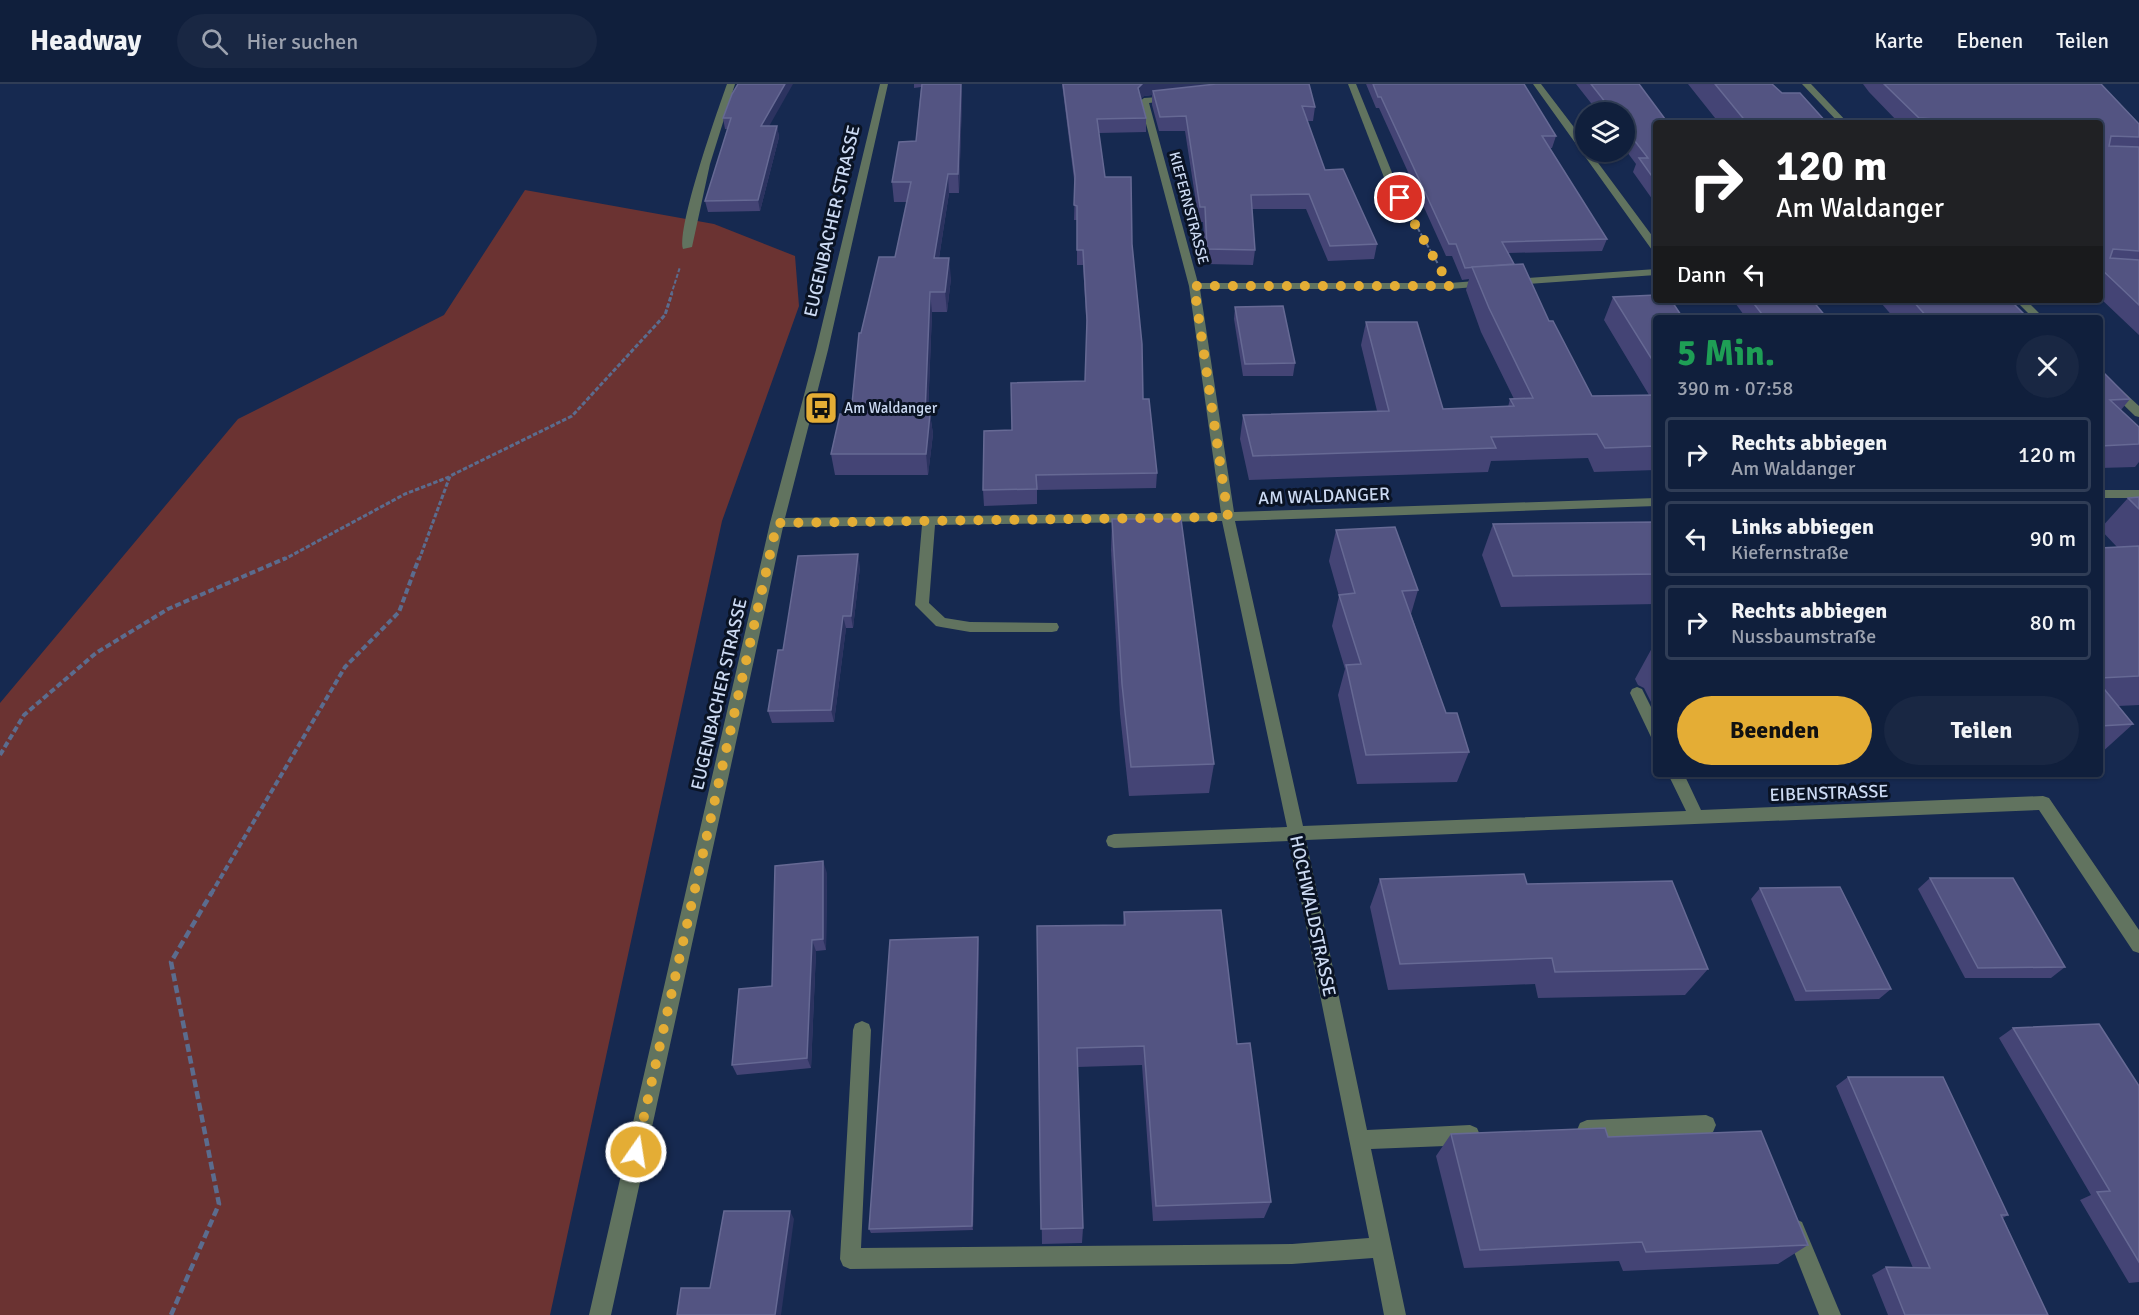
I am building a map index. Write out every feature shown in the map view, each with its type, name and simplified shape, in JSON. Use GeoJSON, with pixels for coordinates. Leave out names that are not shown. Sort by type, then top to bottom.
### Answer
{"type":"FeatureCollection","features":[{"type":"Feature","properties":{"kind":"street"},"geometry":{"type":"LineString","coordinates":[[687,247],[701,176],[731,84]]}},
{"type":"Feature","properties":{"kind":"street","name":"EUGENBACHER STRASSE"},"geometry":{"type":"LineString","coordinates":[[600,1315],[777,523],[822,350],[884,84]]}},
{"type":"Feature","properties":{"kind":"street"},"geometry":{"type":"LineString","coordinates":[[1352,84],[1390,180]]}},
{"type":"Feature","properties":{"kind":"street"},"geometry":{"type":"LineString","coordinates":[[1537,84],[1575,136]]}},
{"type":"Feature","properties":{"kind":"street"},"geometry":{"type":"LineString","coordinates":[[1806,84],[1841,120]]}},
{"type":"Feature","properties":{"kind":"street","name":"KIEFERNSTRASSE"},"geometry":{"type":"LineString","coordinates":[[1178,97],[1144,101],[1194,286],[1228,517]]}},
{"type":"Feature","properties":{"kind":"street"},"geometry":{"type":"LineString","coordinates":[[1594,162],[1653,244]]}},
{"type":"Feature","properties":{"kind":"street"},"geometry":{"type":"LineString","coordinates":[[1194,286],[1450,286],[1653,272]]}},
{"type":"Feature","properties":{"kind":"street"},"geometry":{"type":"LineString","coordinates":[[2023,303],[2036,315]]}},
{"type":"Feature","properties":{"kind":"street"},"geometry":{"type":"LineString","coordinates":[[2103,379],[2139,413]]}},
{"type":"Feature","properties":{"kind":"street"},"geometry":{"type":"LineString","coordinates":[[2103,494],[2139,494]]}},
{"type":"Feature","properties":{"kind":"street","name":"AM WALDANGER"},"geometry":{"type":"LineString","coordinates":[[777,523],[1228,517],[1653,502]]}},
{"type":"Feature","properties":{"kind":"street","name":"HOCHWALDSTRASSE"},"geometry":{"type":"LineString","coordinates":[[1228,517],[1296,833],[1395,1315]]}},
{"type":"Feature","properties":{"kind":"street"},"geometry":{"type":"LineString","coordinates":[[928,521],[922,605],[941,622],[970,627],[1052,627]]}},
{"type":"Feature","properties":{"kind":"street"},"geometry":{"type":"LineString","coordinates":[[1637,693],[1653,727]]}},
{"type":"Feature","properties":{"kind":"street"},"geometry":{"type":"LineString","coordinates":[[1677,777],[1697,818]]}},
{"type":"Feature","properties":{"kind":"street","name":"EIBENSTRASSE"},"geometry":{"type":"LineString","coordinates":[[1114,841],[2043,804],[2139,945]]}},
{"type":"Feature","properties":{"kind":"street"},"geometry":{"type":"LineString","coordinates":[[862,1030],[850,1259],[1292,1254],[1381,1247]]}},
{"type":"Feature","properties":{"kind":"street"},"geometry":{"type":"LineString","coordinates":[[1563,1131],[1706,1125]]}},
{"type":"Feature","properties":{"kind":"street"},"geometry":{"type":"LineString","coordinates":[[1359,1140],[1491,1134]]}},
{"type":"Feature","properties":{"kind":"street"},"geometry":{"type":"LineString","coordinates":[[1788,1210],[1830,1315]]}},
{"type":"Feature","properties":{"kind":"path"},"geometry":{"type":"LineString","coordinates":[[1390,180],[1450,286]]}},
{"type":"Feature","properties":{"kind":"path"},"geometry":{"type":"LineString","coordinates":[[0,755],[24,715],[96,653],[168,609],[305,550],[405,494],[450,476],[572,416],[665,315],[687,247]]}},
{"type":"Feature","properties":{"kind":"path"},"geometry":{"type":"LineString","coordinates":[[171,1315],[219,1204],[171,962],[345,667],[399,612],[450,476]]}},
{"type":"Feature","properties":{"kind":"shaded area"},"geometry":{"type":"Polygon","coordinates":[[[525,190],[714,224],[795,256],[799,306],[722,521],[550,1315],[0,1315],[0,703],[238,419],[444,315],[525,190]]]}},
{"type":"Feature","properties":{"kind":"building"},"geometry":{"type":"Polygon","coordinates":[[[738,84],[785,84],[761,126],[777,126],[758,200],[705,201],[731,118],[723,118],[738,84]]]}},
{"type":"Feature","properties":{"kind":"building"},"geometry":{"type":"Polygon","coordinates":[[[922,84],[961,84],[958,174],[948,174],[934,258],[949,258],[945,292],[930,292],[925,414],[930,414],[926,454],[831,454],[840,414],[851,414],[859,333],[861,333],[879,257],[895,257],[911,182],[892,182],[899,142],[916,141],[922,84]]]}},
{"type":"Feature","properties":{"kind":"building"},"geometry":{"type":"Polygon","coordinates":[[[1063,84],[1142,84],[1138,88],[1146,118],[1097,119],[1105,177],[1131,177],[1132,244],[1142,344],[1143,399],[1149,399],[1157,473],[1036,475],[1037,489],[983,490],[984,431],[1012,430],[1011,383],[1085,381],[1087,320],[1083,250],[1077,250],[1075,176],[1063,84]]]}},
{"type":"Feature","properties":{"kind":"building"},"geometry":{"type":"Polygon","coordinates":[[[1216,84],[1309,84],[1315,107],[1302,106],[1325,170],[1343,169],[1377,244],[1330,246],[1309,194],[1251,195],[1255,250],[1207,249],[1205,207],[1200,207],[1186,116],[1160,117],[1153,91],[1216,84]]]}},
{"type":"Feature","properties":{"kind":"building"},"geometry":{"type":"Polygon","coordinates":[[[1373,84],[1524,84],[1556,136],[1542,136],[1607,239],[1502,242],[1514,264],[1465,268],[1456,244],[1449,244],[1373,84]]]}},
{"type":"Feature","properties":{"kind":"building"},"geometry":{"type":"Polygon","coordinates":[[[1591,84],[1639,84],[1666,120],[1653,120],[1653,178],[1639,158],[1648,158],[1635,141],[1635,102],[1605,102],[1591,84]]]}},
{"type":"Feature","properties":{"kind":"building"},"geometry":{"type":"Polygon","coordinates":[[[1715,84],[1772,84],[1782,93],[1800,93],[1824,120],[1745,120],[1715,84]]]}},
{"type":"Feature","properties":{"kind":"building"},"geometry":{"type":"Polygon","coordinates":[[[1884,84],[2101,84],[2139,124],[2139,137],[2111,136],[2109,146],[2139,147],[2139,251],[2113,249],[2110,258],[2139,260],[2139,305],[2103,271],[2103,120],[1919,118],[1884,84]]]}},
{"type":"Feature","properties":{"kind":"building"},"geometry":{"type":"Polygon","coordinates":[[[1523,264],[1549,321],[1553,321],[1592,396],[1653,395],[1653,446],[1605,448],[1597,434],[1491,437],[1496,448],[1253,456],[1243,415],[1389,411],[1366,322],[1417,322],[1443,409],[1514,406],[1510,399],[1533,398],[1489,308],[1472,267],[1523,264]]]}},
{"type":"Feature","properties":{"kind":"building"},"geometry":{"type":"Polygon","coordinates":[[[1653,295],[1653,303],[1673,303],[1681,315],[1653,315],[1653,361],[1613,297],[1653,295]]]}},
{"type":"Feature","properties":{"kind":"building"},"geometry":{"type":"Polygon","coordinates":[[[1753,303],[1814,303],[1824,315],[1763,315],[1753,303]]]}},
{"type":"Feature","properties":{"kind":"building"},"geometry":{"type":"Polygon","coordinates":[[[1915,303],[2013,303],[2025,315],[1925,315],[1915,303]]]}},
{"type":"Feature","properties":{"kind":"building"},"geometry":{"type":"Polygon","coordinates":[[[1283,306],[1295,363],[1245,364],[1235,307],[1283,306]]]}},
{"type":"Feature","properties":{"kind":"building"},"geometry":{"type":"Polygon","coordinates":[[[2103,372],[2130,399],[2110,400],[2139,427],[2139,444],[2103,446],[2103,372]]]}},
{"type":"Feature","properties":{"kind":"building"},"geometry":{"type":"Polygon","coordinates":[[[2139,497],[2139,509],[2128,498],[2139,497]]]}},
{"type":"Feature","properties":{"kind":"building"},"geometry":{"type":"Polygon","coordinates":[[[1112,519],[1181,519],[1214,764],[1131,767],[1122,684],[1112,519]]]}},
{"type":"Feature","properties":{"kind":"building"},"geometry":{"type":"Polygon","coordinates":[[[1653,522],[1653,574],[1513,576],[1493,524],[1653,522]]]}},
{"type":"Feature","properties":{"kind":"building"},"geometry":{"type":"Polygon","coordinates":[[[1395,527],[1418,590],[1402,591],[1446,713],[1457,713],[1469,752],[1366,755],[1346,665],[1361,664],[1339,595],[1355,593],[1336,530],[1395,527]]]}},
{"type":"Feature","properties":{"kind":"building"},"geometry":{"type":"Polygon","coordinates":[[[2139,546],[2139,676],[2103,678],[2103,548],[2139,546]]]}},
{"type":"Feature","properties":{"kind":"building"},"geometry":{"type":"Polygon","coordinates":[[[858,554],[851,616],[843,616],[831,710],[768,711],[778,650],[783,650],[798,556],[858,554]]]}},
{"type":"Feature","properties":{"kind":"building"},"geometry":{"type":"Polygon","coordinates":[[[2103,688],[2133,724],[2103,726],[2103,688]]]}},
{"type":"Feature","properties":{"kind":"building"},"geometry":{"type":"Polygon","coordinates":[[[823,861],[823,939],[812,940],[807,1058],[732,1065],[739,989],[772,986],[775,866],[823,861]]]}},
{"type":"Feature","properties":{"kind":"building"},"geometry":{"type":"Polygon","coordinates":[[[1524,874],[1527,884],[1672,881],[1708,969],[1555,972],[1552,958],[1400,964],[1380,879],[1524,874]]]}},
{"type":"Feature","properties":{"kind":"building"},"geometry":{"type":"Polygon","coordinates":[[[1930,878],[2013,878],[2065,967],[1978,968],[1930,878]]]}},
{"type":"Feature","properties":{"kind":"building"},"geometry":{"type":"Polygon","coordinates":[[[1840,887],[1891,989],[1806,991],[1760,888],[1840,887]]]}},
{"type":"Feature","properties":{"kind":"building"},"geometry":{"type":"Polygon","coordinates":[[[1221,910],[1237,1044],[1250,1043],[1271,1202],[1156,1206],[1144,1046],[1077,1048],[1083,1228],[1041,1229],[1037,926],[1125,925],[1124,912],[1221,910]]]}},
{"type":"Feature","properties":{"kind":"building"},"geometry":{"type":"Polygon","coordinates":[[[978,937],[972,1226],[869,1229],[890,940],[978,937]]]}},
{"type":"Feature","properties":{"kind":"building"},"geometry":{"type":"Polygon","coordinates":[[[2099,1024],[2139,1086],[2139,1262],[2097,1192],[2110,1191],[2013,1028],[2099,1024]]]}},
{"type":"Feature","properties":{"kind":"building"},"geometry":{"type":"Polygon","coordinates":[[[1848,1077],[1943,1077],[2008,1215],[2001,1215],[2048,1315],[1905,1315],[1886,1267],[1930,1268],[1848,1077]]]}},
{"type":"Feature","properties":{"kind":"building"},"geometry":{"type":"Polygon","coordinates":[[[1605,1128],[1608,1137],[1761,1131],[1808,1245],[1646,1252],[1642,1242],[1480,1250],[1451,1134],[1605,1128]]]}},
{"type":"Feature","properties":{"kind":"building"},"geometry":{"type":"Polygon","coordinates":[[[724,1211],[790,1211],[775,1315],[677,1315],[681,1288],[710,1288],[724,1211]]]}},
{"type":"Feature","properties":{"kind":"place","name":"Am Waldanger"},"geometry":{"type":"Point","coordinates":[821,408]}},
{"type":"Feature","properties":{"kind":"route"},"geometry":{"type":"LineString","coordinates":[[636,1152],[777,523],[1228,517],[1194,286],[1450,286],[1400,198]]}}]}
